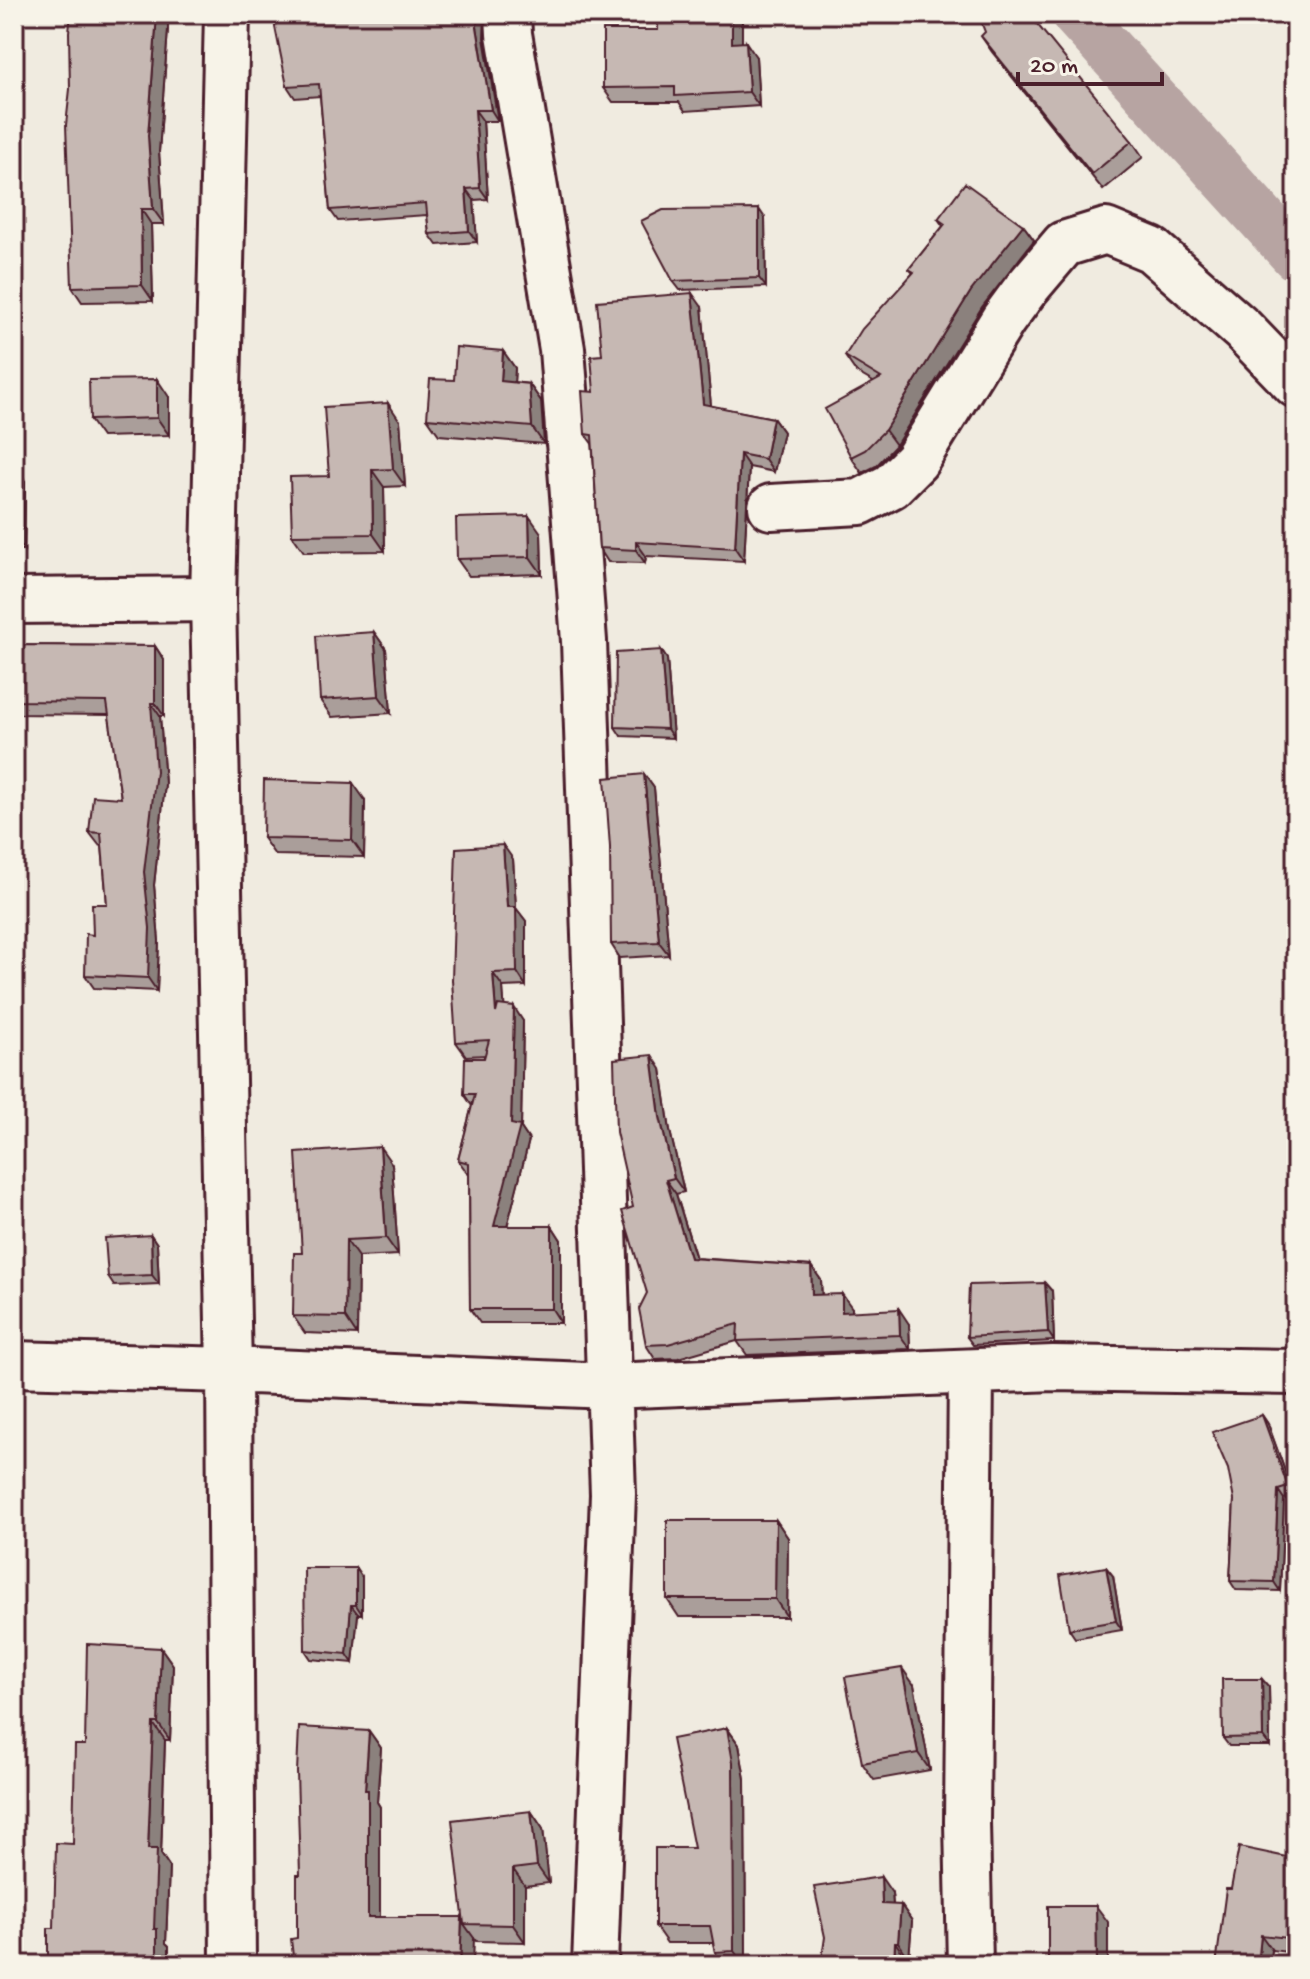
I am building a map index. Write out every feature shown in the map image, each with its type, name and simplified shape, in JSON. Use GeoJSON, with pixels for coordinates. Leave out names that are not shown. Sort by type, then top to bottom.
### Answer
{"type":"FeatureCollection","features":[{"type":"Feature","properties":{"kind":"street"},"geometry":{"type":"LineString","coordinates":[[227,14],[213,599],[229,1370],[233,1965]]}},
{"type":"Feature","properties":{"kind":"street"},"geometry":{"type":"LineString","coordinates":[[508,14],[564,365],[584,641],[613,1494],[595,1965]]}},
{"type":"Feature","properties":{"kind":"street"},"geometry":{"type":"LineString","coordinates":[[771,507],[860,502],[891,486],[916,461],[1003,320],[1064,244],[1106,231],[1152,250],[1243,330],[1296,385]]}},
{"type":"Feature","properties":{"kind":"street"},"geometry":{"type":"LineString","coordinates":[[14,601],[213,599]]}},
{"type":"Feature","properties":{"kind":"street"},"geometry":{"type":"LineString","coordinates":[[14,1364],[609,1386],[1053,1368],[1296,1372]]}},
{"type":"Feature","properties":{"kind":"street"},"geometry":{"type":"LineString","coordinates":[[970,1965],[967,1822],[971,1372]]}},
{"type":"Feature","properties":{"kind":"building"},"geometry":{"type":"Polygon","coordinates":[[[71,14],[157,14],[148,136],[153,209],[141,209],[142,285],[72,287],[66,125],[71,14]]]}},
{"type":"Feature","properties":{"kind":"building"},"geometry":{"type":"Polygon","coordinates":[[[277,14],[477,14],[491,110],[475,110],[480,188],[466,189],[469,231],[429,234],[426,203],[330,210],[319,84],[287,86],[275,27],[277,14]]]}},
{"type":"Feature","properties":{"kind":"building"},"geometry":{"type":"Polygon","coordinates":[[[658,14],[732,14],[732,43],[746,42],[749,92],[675,96],[675,87],[603,88],[603,30],[658,30],[658,14]]]}},
{"type":"Feature","properties":{"kind":"building"},"geometry":{"type":"Polygon","coordinates":[[[978,14],[1029,14],[1132,141],[1092,174],[981,36],[985,32],[978,14]]]}},
{"type":"Feature","properties":{"kind":"building"},"geometry":{"type":"Polygon","coordinates":[[[965,183],[1023,225],[971,291],[885,430],[865,450],[851,457],[825,409],[881,378],[845,356],[862,329],[914,272],[909,269],[945,224],[938,219],[965,183]]]}},
{"type":"Feature","properties":{"kind":"building"},"geometry":{"type":"Polygon","coordinates":[[[759,209],[759,278],[673,281],[641,221],[663,210],[759,209]]]}},
{"type":"Feature","properties":{"kind":"building"},"geometry":{"type":"Polygon","coordinates":[[[692,293],[703,404],[773,418],[765,459],[740,454],[735,548],[636,542],[636,550],[599,548],[592,435],[585,434],[582,391],[594,392],[591,356],[602,355],[597,301],[692,293]]]}},
{"type":"Feature","properties":{"kind":"building"},"geometry":{"type":"Polygon","coordinates":[[[456,347],[503,351],[501,381],[529,384],[532,427],[427,418],[430,379],[454,380],[456,347]]]}},
{"type":"Feature","properties":{"kind":"building"},"geometry":{"type":"Polygon","coordinates":[[[157,379],[157,418],[90,420],[89,380],[157,379]]]}},
{"type":"Feature","properties":{"kind":"building"},"geometry":{"type":"Polygon","coordinates":[[[388,403],[393,469],[372,470],[373,534],[292,535],[290,477],[329,476],[324,407],[388,403]]]}},
{"type":"Feature","properties":{"kind":"building"},"geometry":{"type":"Polygon","coordinates":[[[529,516],[530,557],[457,559],[456,518],[529,516]]]}},
{"type":"Feature","properties":{"kind":"building"},"geometry":{"type":"Polygon","coordinates":[[[374,632],[379,696],[320,700],[316,636],[374,632]]]}},
{"type":"Feature","properties":{"kind":"building"},"geometry":{"type":"Polygon","coordinates":[[[14,645],[155,646],[155,703],[151,703],[156,771],[144,872],[150,928],[148,978],[85,975],[86,934],[93,935],[92,904],[107,904],[101,833],[89,832],[93,796],[121,798],[107,702],[14,701],[14,645]]]}},
{"type":"Feature","properties":{"kind":"building"},"geometry":{"type":"Polygon","coordinates":[[[661,650],[667,729],[615,727],[616,653],[661,650]]]}},
{"type":"Feature","properties":{"kind":"building"},"geometry":{"type":"Polygon","coordinates":[[[644,774],[659,942],[611,944],[610,847],[605,778],[644,774]]]}},
{"type":"Feature","properties":{"kind":"building"},"geometry":{"type":"Polygon","coordinates":[[[264,780],[353,783],[352,840],[263,838],[264,780]]]}},
{"type":"Feature","properties":{"kind":"building"},"geometry":{"type":"Polygon","coordinates":[[[503,845],[507,907],[516,907],[517,972],[493,973],[496,1013],[498,1005],[514,1007],[511,1124],[520,1126],[494,1226],[552,1226],[552,1309],[470,1309],[469,1163],[458,1160],[475,1094],[464,1094],[465,1058],[484,1058],[489,1040],[456,1042],[452,980],[456,848],[503,845]]]}},
{"type":"Feature","properties":{"kind":"building"},"geometry":{"type":"Polygon","coordinates":[[[652,1055],[660,1117],[674,1178],[666,1180],[690,1258],[811,1266],[812,1295],[842,1294],[842,1312],[899,1309],[900,1335],[737,1341],[738,1324],[668,1344],[646,1345],[639,1309],[647,1293],[622,1211],[633,1207],[616,1132],[614,1059],[652,1055]]]}},
{"type":"Feature","properties":{"kind":"building"},"geometry":{"type":"Polygon","coordinates":[[[380,1147],[386,1238],[346,1240],[345,1317],[293,1316],[294,1253],[302,1253],[296,1153],[380,1147]]]}},
{"type":"Feature","properties":{"kind":"building"},"geometry":{"type":"Polygon","coordinates":[[[151,1235],[152,1275],[108,1277],[105,1238],[151,1235]]]}},
{"type":"Feature","properties":{"kind":"building"},"geometry":{"type":"Polygon","coordinates":[[[1045,1283],[1048,1332],[967,1337],[969,1285],[1045,1283]]]}},
{"type":"Feature","properties":{"kind":"building"},"geometry":{"type":"Polygon","coordinates":[[[1262,1415],[1288,1487],[1278,1490],[1274,1582],[1230,1581],[1234,1500],[1228,1469],[1212,1432],[1262,1415]]]}},
{"type":"Feature","properties":{"kind":"building"},"geometry":{"type":"Polygon","coordinates":[[[667,1520],[776,1520],[775,1599],[667,1599],[667,1520]]]}},
{"type":"Feature","properties":{"kind":"building"},"geometry":{"type":"Polygon","coordinates":[[[1106,1567],[1116,1621],[1069,1629],[1060,1575],[1106,1567]]]}},
{"type":"Feature","properties":{"kind":"building"},"geometry":{"type":"Polygon","coordinates":[[[304,1568],[356,1568],[356,1605],[351,1605],[347,1654],[305,1650],[304,1568]]]}},
{"type":"Feature","properties":{"kind":"building"},"geometry":{"type":"Polygon","coordinates":[[[87,1644],[161,1648],[158,1723],[153,1723],[148,1849],[157,1849],[154,1929],[157,1929],[157,1965],[48,1965],[48,1928],[54,1928],[56,1843],[73,1844],[75,1745],[85,1745],[87,1644]]]}},
{"type":"Feature","properties":{"kind":"building"},"geometry":{"type":"Polygon","coordinates":[[[902,1668],[918,1753],[862,1763],[845,1677],[902,1668]]]}},
{"type":"Feature","properties":{"kind":"building"},"geometry":{"type":"Polygon","coordinates":[[[1222,1679],[1262,1679],[1263,1737],[1223,1738],[1222,1679]]]}},
{"type":"Feature","properties":{"kind":"building"},"geometry":{"type":"Polygon","coordinates":[[[299,1727],[369,1731],[365,1790],[368,1790],[368,1917],[462,1917],[460,1965],[294,1965],[291,1939],[297,1938],[297,1875],[300,1875],[299,1727]]]}},
{"type":"Feature","properties":{"kind":"building"},"geometry":{"type":"Polygon","coordinates":[[[727,1728],[733,1762],[734,1951],[715,1952],[710,1926],[655,1926],[655,1848],[694,1848],[672,1739],[727,1728]]]}},
{"type":"Feature","properties":{"kind":"building"},"geometry":{"type":"Polygon","coordinates":[[[531,1811],[537,1866],[513,1869],[513,1925],[464,1924],[452,1820],[531,1811]]]}},
{"type":"Feature","properties":{"kind":"building"},"geometry":{"type":"Polygon","coordinates":[[[1239,1847],[1296,1859],[1288,1938],[1261,1935],[1258,1965],[1216,1965],[1226,1889],[1231,1889],[1239,1847]]]}},
{"type":"Feature","properties":{"kind":"building"},"geometry":{"type":"Polygon","coordinates":[[[881,1877],[882,1904],[901,1905],[894,1965],[821,1965],[825,1937],[814,1887],[881,1877]]]}},
{"type":"Feature","properties":{"kind":"building"},"geometry":{"type":"Polygon","coordinates":[[[1048,1906],[1096,1906],[1097,1965],[1048,1965],[1048,1906]]]}},
{"type":"Feature","properties":{"kind":"waterway"},"geometry":{"type":"LineString","coordinates":[[1076,14],[1296,256]]}}]}
